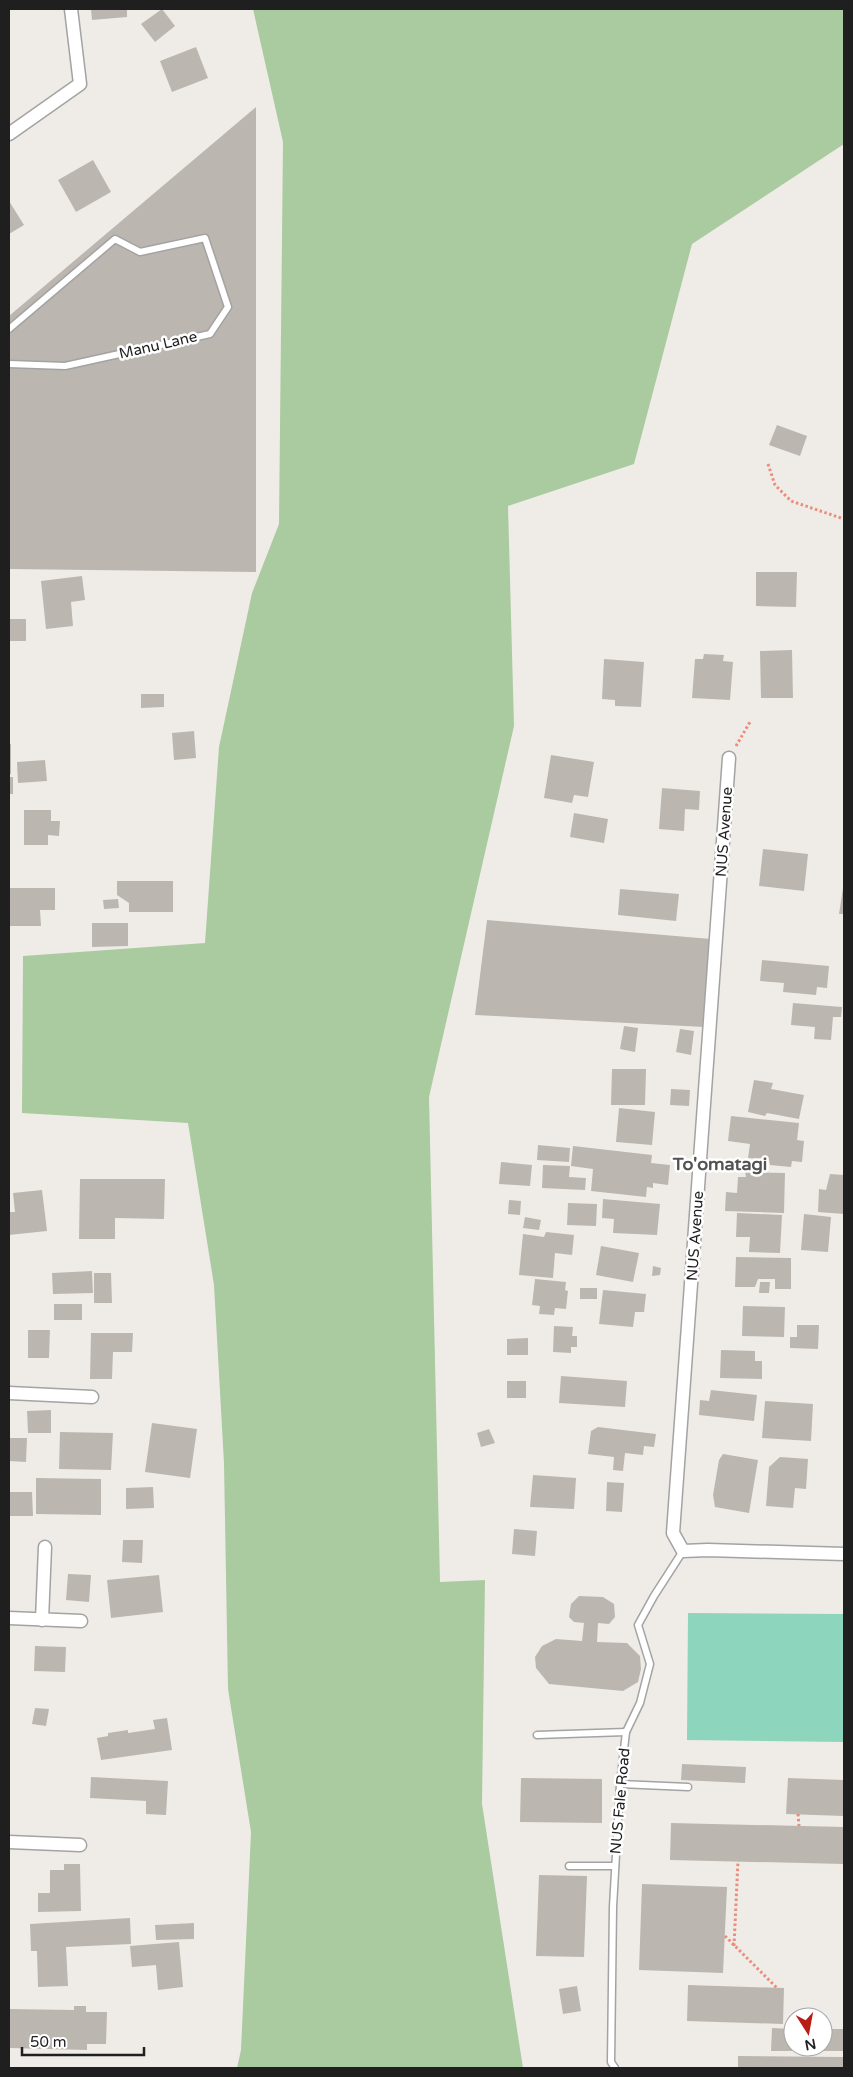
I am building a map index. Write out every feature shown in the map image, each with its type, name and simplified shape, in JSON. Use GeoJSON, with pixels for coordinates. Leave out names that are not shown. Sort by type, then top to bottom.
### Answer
{"type":"FeatureCollection","features":[{"type":"Feature","properties":{"kind":"street"},"geometry":{"type":"LineString","coordinates":[[9,134],[80,84],[71,9]]}},
{"type":"Feature","properties":{"kind":"street","name":"NUS Avenue"},"geometry":{"type":"LineString","coordinates":[[683,1551],[673,1533],[729,758]]}},
{"type":"Feature","properties":{"kind":"street"},"geometry":{"type":"LineString","coordinates":[[9,1393],[92,1397]]}},
{"type":"Feature","properties":{"kind":"street"},"geometry":{"type":"LineString","coordinates":[[42,1620],[44,1547]]}},
{"type":"Feature","properties":{"kind":"street"},"geometry":{"type":"LineString","coordinates":[[683,1551],[844,1554]]}},
{"type":"Feature","properties":{"kind":"street"},"geometry":{"type":"LineString","coordinates":[[9,1618],[80,1621]]}},
{"type":"Feature","properties":{"kind":"street"},"geometry":{"type":"LineString","coordinates":[[9,1842],[80,1845]]}},
{"type":"Feature","properties":{"kind":"lane","name":"Manu Lane"},"geometry":{"type":"LineString","coordinates":[[9,329],[115,239],[140,252],[205,238],[228,307],[210,334],[65,366],[9,364]]}},
{"type":"Feature","properties":{"kind":"lane","name":"NUS Fale Road"},"geometry":{"type":"LineString","coordinates":[[615,2068],[611,2062],[615,1866],[620,1784],[626,1732],[640,1703],[650,1664],[638,1625],[683,1551]]}},
{"type":"Feature","properties":{"kind":"lane"},"geometry":{"type":"LineString","coordinates":[[537,1735],[626,1732]]}},
{"type":"Feature","properties":{"kind":"lane"},"geometry":{"type":"LineString","coordinates":[[620,1784],[688,1787]]}},
{"type":"Feature","properties":{"kind":"lane"},"geometry":{"type":"LineString","coordinates":[[569,1866],[615,1866]]}},
{"type":"Feature","properties":{"kind":"path"},"geometry":{"type":"LineString","coordinates":[[768,464],[775,485],[791,500],[844,519]]}},
{"type":"Feature","properties":{"kind":"path"},"geometry":{"type":"LineString","coordinates":[[729,758],[750,722]]}},
{"type":"Feature","properties":{"kind":"path"},"geometry":{"type":"LineString","coordinates":[[798,1814],[800,1826]]}},
{"type":"Feature","properties":{"kind":"path"},"geometry":{"type":"LineString","coordinates":[[734,1946],[738,1861]]}},
{"type":"Feature","properties":{"kind":"path"},"geometry":{"type":"LineString","coordinates":[[725,1936],[777,1988]]}},
{"type":"Feature","properties":{"kind":"green space"},"geometry":{"type":"Polygon","coordinates":[[[253,9],[844,9],[844,144],[692,244],[634,464],[508,506],[514,726],[429,1097],[440,1582],[485,1580],[482,1804],[523,2068],[237,2068],[241,2050],[251,1832],[228,1689],[224,1463],[214,1285],[188,1123],[22,1113],[23,956],[205,943],[219,747],[252,593],[279,524],[283,142],[253,9]]]}},
{"type":"Feature","properties":{"kind":"green space"},"geometry":{"type":"Polygon","coordinates":[[[688,1613],[844,1614],[844,1742],[687,1740],[688,1613]]]}},
{"type":"Feature","properties":{"kind":"building"},"geometry":{"type":"Polygon","coordinates":[[[91,9],[127,9],[127,17],[92,20],[91,9]]]}},
{"type":"Feature","properties":{"kind":"building"},"geometry":{"type":"Polygon","coordinates":[[[162,9],[175,26],[155,42],[141,24],[162,9]]]}},
{"type":"Feature","properties":{"kind":"building"},"geometry":{"type":"Polygon","coordinates":[[[196,47],[208,78],[172,92],[160,61],[196,47]]]}},
{"type":"Feature","properties":{"kind":"building"},"geometry":{"type":"Polygon","coordinates":[[[256,107],[256,572],[9,569],[9,316],[256,107]]]}},
{"type":"Feature","properties":{"kind":"building"},"geometry":{"type":"Polygon","coordinates":[[[93,160],[111,192],[76,212],[58,180],[93,160]]]}},
{"type":"Feature","properties":{"kind":"building"},"geometry":{"type":"Polygon","coordinates":[[[9,201],[24,225],[9,234],[9,201]]]}},
{"type":"Feature","properties":{"kind":"building"},"geometry":{"type":"Polygon","coordinates":[[[777,425],[807,436],[800,456],[769,445],[777,425]]]}},
{"type":"Feature","properties":{"kind":"building"},"geometry":{"type":"Polygon","coordinates":[[[756,572],[797,572],[796,607],[756,606],[756,572]]]}},
{"type":"Feature","properties":{"kind":"building"},"geometry":{"type":"Polygon","coordinates":[[[82,576],[85,600],[71,602],[73,626],[46,629],[41,581],[82,576]]]}},
{"type":"Feature","properties":{"kind":"building"},"geometry":{"type":"Polygon","coordinates":[[[9,619],[26,619],[26,641],[9,641],[9,619]]]}},
{"type":"Feature","properties":{"kind":"building"},"geometry":{"type":"Polygon","coordinates":[[[792,650],[793,698],[761,698],[760,651],[792,650]]]}},
{"type":"Feature","properties":{"kind":"building"},"geometry":{"type":"Polygon","coordinates":[[[704,654],[724,655],[723,661],[733,662],[730,700],[692,698],[695,659],[703,659],[704,654]]]}},
{"type":"Feature","properties":{"kind":"building"},"geometry":{"type":"Polygon","coordinates":[[[604,659],[644,662],[641,707],[615,706],[615,700],[602,699],[604,659]]]}},
{"type":"Feature","properties":{"kind":"building"},"geometry":{"type":"Polygon","coordinates":[[[141,694],[164,694],[164,707],[141,708],[141,694]]]}},
{"type":"Feature","properties":{"kind":"building"},"geometry":{"type":"Polygon","coordinates":[[[194,731],[196,758],[174,760],[172,733],[194,731]]]}},
{"type":"Feature","properties":{"kind":"building"},"geometry":{"type":"Polygon","coordinates":[[[9,744],[11,744],[11,774],[9,774],[9,744]]]}},
{"type":"Feature","properties":{"kind":"building"},"geometry":{"type":"Polygon","coordinates":[[[551,755],[594,762],[588,797],[574,795],[572,803],[544,798],[551,755]]]}},
{"type":"Feature","properties":{"kind":"building"},"geometry":{"type":"Polygon","coordinates":[[[45,760],[47,781],[18,783],[17,762],[45,760]]]}},
{"type":"Feature","properties":{"kind":"building"},"geometry":{"type":"Polygon","coordinates":[[[9,777],[13,777],[13,794],[9,794],[9,777]]]}},
{"type":"Feature","properties":{"kind":"building"},"geometry":{"type":"Polygon","coordinates":[[[662,788],[700,791],[699,810],[685,809],[684,831],[659,829],[662,788]]]}},
{"type":"Feature","properties":{"kind":"building"},"geometry":{"type":"Polygon","coordinates":[[[24,810],[51,810],[51,821],[60,821],[59,836],[48,835],[48,845],[24,845],[24,810]]]}},
{"type":"Feature","properties":{"kind":"building"},"geometry":{"type":"Polygon","coordinates":[[[574,813],[608,819],[604,843],[570,837],[574,813]]]}},
{"type":"Feature","properties":{"kind":"building"},"geometry":{"type":"Polygon","coordinates":[[[763,849],[808,854],[804,891],[759,886],[763,849]]]}},
{"type":"Feature","properties":{"kind":"building"},"geometry":{"type":"Polygon","coordinates":[[[117,881],[173,881],[173,912],[129,912],[129,903],[117,895],[117,881]]]}},
{"type":"Feature","properties":{"kind":"building"},"geometry":{"type":"Polygon","coordinates":[[[9,888],[55,888],[55,910],[40,910],[41,926],[9,926],[9,888]]]}},
{"type":"Feature","properties":{"kind":"building"},"geometry":{"type":"Polygon","coordinates":[[[843,888],[844,914],[839,914],[843,888]]]}},
{"type":"Feature","properties":{"kind":"building"},"geometry":{"type":"Polygon","coordinates":[[[620,889],[679,894],[676,921],[618,915],[620,889]]]}},
{"type":"Feature","properties":{"kind":"building"},"geometry":{"type":"Polygon","coordinates":[[[118,899],[119,908],[104,909],[103,900],[118,899]]]}},
{"type":"Feature","properties":{"kind":"building"},"geometry":{"type":"Polygon","coordinates":[[[487,920],[711,939],[704,1027],[475,1015],[487,920]]]}},
{"type":"Feature","properties":{"kind":"building"},"geometry":{"type":"Polygon","coordinates":[[[92,923],[128,923],[128,946],[92,947],[92,923]]]}},
{"type":"Feature","properties":{"kind":"building"},"geometry":{"type":"Polygon","coordinates":[[[762,960],[829,966],[827,988],[817,987],[816,995],[783,992],[784,983],[760,981],[762,960]]]}},
{"type":"Feature","properties":{"kind":"building"},"geometry":{"type":"Polygon","coordinates":[[[793,1003],[842,1007],[841,1017],[833,1017],[831,1040],[814,1039],[815,1027],[791,1025],[793,1003]]]}},
{"type":"Feature","properties":{"kind":"building"},"geometry":{"type":"Polygon","coordinates":[[[624,1026],[638,1028],[635,1052],[620,1049],[624,1026]]]}},
{"type":"Feature","properties":{"kind":"building"},"geometry":{"type":"Polygon","coordinates":[[[680,1029],[694,1031],[691,1055],[676,1052],[680,1029]]]}},
{"type":"Feature","properties":{"kind":"building"},"geometry":{"type":"Polygon","coordinates":[[[612,1069],[646,1069],[645,1105],[611,1105],[612,1069]]]}},
{"type":"Feature","properties":{"kind":"building"},"geometry":{"type":"Polygon","coordinates":[[[754,1080],[773,1083],[771,1089],[804,1095],[799,1119],[767,1113],[765,1116],[748,1112],[754,1080]]]}},
{"type":"Feature","properties":{"kind":"building"},"geometry":{"type":"Polygon","coordinates":[[[671,1089],[690,1090],[689,1106],[670,1105],[671,1089]]]}},
{"type":"Feature","properties":{"kind":"building"},"geometry":{"type":"Polygon","coordinates":[[[619,1108],[655,1112],[652,1145],[616,1142],[619,1108]]]}},
{"type":"Feature","properties":{"kind":"building"},"geometry":{"type":"Polygon","coordinates":[[[731,1116],[799,1123],[797,1140],[804,1141],[802,1162],[792,1161],[791,1167],[770,1165],[769,1160],[748,1158],[750,1144],[728,1141],[731,1116]]]}},
{"type":"Feature","properties":{"kind":"building"},"geometry":{"type":"Polygon","coordinates":[[[538,1145],[570,1148],[569,1162],[537,1160],[538,1145]]]}},
{"type":"Feature","properties":{"kind":"building"},"geometry":{"type":"Polygon","coordinates":[[[573,1146],[652,1155],[651,1163],[670,1165],[668,1185],[653,1183],[653,1188],[647,1187],[646,1197],[591,1191],[593,1169],[571,1166],[573,1146]]]}},
{"type":"Feature","properties":{"kind":"building"},"geometry":{"type":"Polygon","coordinates":[[[501,1162],[532,1165],[530,1186],[499,1184],[501,1162]]]}},
{"type":"Feature","properties":{"kind":"building"},"geometry":{"type":"Polygon","coordinates":[[[543,1165],[570,1166],[569,1177],[586,1178],[585,1190],[542,1188],[543,1165]]]}},
{"type":"Feature","properties":{"kind":"building"},"geometry":{"type":"Polygon","coordinates":[[[745,1172],[785,1173],[784,1213],[725,1211],[726,1192],[737,1193],[738,1177],[746,1177],[745,1172]]]}},
{"type":"Feature","properties":{"kind":"building"},"geometry":{"type":"Polygon","coordinates":[[[830,1174],[844,1175],[844,1214],[818,1212],[819,1189],[826,1190],[830,1174]]]}},
{"type":"Feature","properties":{"kind":"building"},"geometry":{"type":"Polygon","coordinates":[[[80,1179],[165,1179],[164,1219],[115,1218],[115,1239],[79,1239],[80,1179]]]}},
{"type":"Feature","properties":{"kind":"building"},"geometry":{"type":"Polygon","coordinates":[[[42,1190],[47,1231],[9,1235],[9,1212],[15,1212],[13,1193],[42,1190]]]}},
{"type":"Feature","properties":{"kind":"building"},"geometry":{"type":"Polygon","coordinates":[[[603,1199],[660,1204],[657,1235],[613,1233],[614,1219],[602,1218],[603,1199]]]}},
{"type":"Feature","properties":{"kind":"building"},"geometry":{"type":"Polygon","coordinates":[[[509,1200],[521,1201],[520,1215],[508,1214],[509,1200]]]}},
{"type":"Feature","properties":{"kind":"building"},"geometry":{"type":"Polygon","coordinates":[[[568,1203],[597,1204],[596,1226],[567,1225],[568,1203]]]}},
{"type":"Feature","properties":{"kind":"building"},"geometry":{"type":"Polygon","coordinates":[[[737,1213],[782,1215],[780,1253],[749,1252],[750,1237],[736,1237],[737,1213]]]}},
{"type":"Feature","properties":{"kind":"building"},"geometry":{"type":"Polygon","coordinates":[[[804,1214],[831,1217],[828,1252],[801,1250],[804,1214]]]}},
{"type":"Feature","properties":{"kind":"building"},"geometry":{"type":"Polygon","coordinates":[[[525,1217],[541,1220],[539,1230],[523,1228],[525,1217]]]}},
{"type":"Feature","properties":{"kind":"building"},"geometry":{"type":"Polygon","coordinates":[[[546,1232],[574,1235],[572,1255],[555,1253],[553,1278],[519,1275],[523,1234],[544,1237],[546,1232]]]}},
{"type":"Feature","properties":{"kind":"building"},"geometry":{"type":"Polygon","coordinates":[[[601,1246],[639,1253],[633,1282],[596,1275],[601,1246]]]}},
{"type":"Feature","properties":{"kind":"building"},"geometry":{"type":"Polygon","coordinates":[[[736,1257],[791,1258],[791,1289],[775,1289],[775,1279],[758,1279],[755,1287],[735,1287],[736,1257]]]}},
{"type":"Feature","properties":{"kind":"building"},"geometry":{"type":"Polygon","coordinates":[[[653,1266],[661,1268],[660,1275],[652,1276],[653,1266]]]}},
{"type":"Feature","properties":{"kind":"building"},"geometry":{"type":"Polygon","coordinates":[[[92,1271],[93,1293],[53,1294],[52,1273],[92,1271]]]}},
{"type":"Feature","properties":{"kind":"building"},"geometry":{"type":"Polygon","coordinates":[[[94,1273],[111,1273],[112,1303],[94,1303],[94,1273]]]}},
{"type":"Feature","properties":{"kind":"building"},"geometry":{"type":"Polygon","coordinates":[[[535,1279],[566,1282],[565,1290],[568,1291],[566,1309],[555,1308],[554,1315],[539,1314],[540,1306],[532,1305],[535,1279]]]}},
{"type":"Feature","properties":{"kind":"building"},"geometry":{"type":"Polygon","coordinates":[[[760,1282],[770,1282],[769,1293],[759,1293],[760,1282]]]}},
{"type":"Feature","properties":{"kind":"building"},"geometry":{"type":"Polygon","coordinates":[[[580,1288],[597,1288],[597,1299],[580,1299],[580,1288]]]}},
{"type":"Feature","properties":{"kind":"building"},"geometry":{"type":"Polygon","coordinates":[[[603,1290],[646,1294],[644,1312],[635,1312],[633,1327],[599,1324],[603,1290]]]}},
{"type":"Feature","properties":{"kind":"building"},"geometry":{"type":"Polygon","coordinates":[[[54,1304],[82,1304],[82,1320],[54,1320],[54,1304]]]}},
{"type":"Feature","properties":{"kind":"building"},"geometry":{"type":"Polygon","coordinates":[[[743,1306],[785,1307],[784,1337],[742,1336],[743,1306]]]}},
{"type":"Feature","properties":{"kind":"building"},"geometry":{"type":"Polygon","coordinates":[[[797,1325],[819,1325],[818,1349],[790,1348],[790,1337],[797,1337],[797,1325]]]}},
{"type":"Feature","properties":{"kind":"building"},"geometry":{"type":"Polygon","coordinates":[[[554,1326],[573,1327],[572,1336],[577,1336],[577,1347],[571,1347],[571,1353],[553,1352],[554,1326]]]}},
{"type":"Feature","properties":{"kind":"building"},"geometry":{"type":"Polygon","coordinates":[[[28,1330],[50,1330],[49,1358],[28,1358],[28,1330]]]}},
{"type":"Feature","properties":{"kind":"building"},"geometry":{"type":"Polygon","coordinates":[[[91,1333],[133,1333],[132,1352],[113,1352],[112,1379],[90,1379],[91,1333]]]}},
{"type":"Feature","properties":{"kind":"building"},"geometry":{"type":"Polygon","coordinates":[[[528,1338],[528,1355],[507,1355],[507,1339],[528,1338]]]}},
{"type":"Feature","properties":{"kind":"building"},"geometry":{"type":"Polygon","coordinates":[[[721,1350],[755,1351],[755,1361],[762,1361],[762,1379],[720,1378],[721,1350]]]}},
{"type":"Feature","properties":{"kind":"building"},"geometry":{"type":"Polygon","coordinates":[[[561,1376],[627,1381],[625,1407],[559,1403],[561,1376]]]}},
{"type":"Feature","properties":{"kind":"building"},"geometry":{"type":"Polygon","coordinates":[[[507,1381],[526,1381],[526,1398],[507,1398],[507,1381]]]}},
{"type":"Feature","properties":{"kind":"building"},"geometry":{"type":"Polygon","coordinates":[[[711,1390],[757,1395],[754,1421],[699,1415],[700,1400],[709,1401],[711,1390]]]}},
{"type":"Feature","properties":{"kind":"building"},"geometry":{"type":"Polygon","coordinates":[[[765,1401],[813,1404],[811,1441],[762,1438],[765,1401]]]}},
{"type":"Feature","properties":{"kind":"building"},"geometry":{"type":"Polygon","coordinates":[[[51,1410],[51,1433],[28,1433],[27,1411],[51,1410]]]}},
{"type":"Feature","properties":{"kind":"building"},"geometry":{"type":"Polygon","coordinates":[[[152,1423],[197,1429],[190,1478],[145,1472],[152,1423]]]}},
{"type":"Feature","properties":{"kind":"building"},"geometry":{"type":"Polygon","coordinates":[[[598,1427],[656,1434],[654,1447],[644,1446],[643,1455],[625,1453],[623,1471],[613,1470],[614,1457],[588,1454],[591,1431],[598,1427]]]}},
{"type":"Feature","properties":{"kind":"building"},"geometry":{"type":"Polygon","coordinates":[[[489,1429],[495,1443],[481,1447],[477,1433],[489,1429]]]}},
{"type":"Feature","properties":{"kind":"building"},"geometry":{"type":"Polygon","coordinates":[[[60,1432],[113,1433],[111,1470],[59,1469],[60,1432]]]}},
{"type":"Feature","properties":{"kind":"building"},"geometry":{"type":"Polygon","coordinates":[[[9,1438],[27,1438],[26,1462],[9,1461],[9,1438]]]}},
{"type":"Feature","properties":{"kind":"building"},"geometry":{"type":"Polygon","coordinates":[[[723,1454],[758,1460],[749,1513],[715,1507],[713,1495],[719,1460],[723,1454]]]}},
{"type":"Feature","properties":{"kind":"building"},"geometry":{"type":"Polygon","coordinates":[[[780,1457],[808,1459],[806,1489],[795,1488],[793,1508],[766,1506],[769,1467],[780,1457]]]}},
{"type":"Feature","properties":{"kind":"building"},"geometry":{"type":"Polygon","coordinates":[[[533,1475],[576,1478],[574,1509],[530,1507],[533,1475]]]}},
{"type":"Feature","properties":{"kind":"building"},"geometry":{"type":"Polygon","coordinates":[[[36,1478],[101,1479],[101,1515],[36,1514],[36,1478]]]}},
{"type":"Feature","properties":{"kind":"building"},"geometry":{"type":"Polygon","coordinates":[[[607,1482],[624,1483],[622,1512],[606,1511],[607,1482]]]}},
{"type":"Feature","properties":{"kind":"building"},"geometry":{"type":"Polygon","coordinates":[[[153,1487],[154,1508],[126,1509],[126,1488],[153,1487]]]}},
{"type":"Feature","properties":{"kind":"building"},"geometry":{"type":"Polygon","coordinates":[[[9,1492],[32,1492],[33,1516],[9,1516],[9,1492]]]}},
{"type":"Feature","properties":{"kind":"building"},"geometry":{"type":"Polygon","coordinates":[[[514,1529],[537,1531],[535,1556],[512,1554],[514,1529]]]}},
{"type":"Feature","properties":{"kind":"building"},"geometry":{"type":"Polygon","coordinates":[[[123,1540],[143,1540],[142,1563],[122,1562],[123,1540]]]}},
{"type":"Feature","properties":{"kind":"building"},"geometry":{"type":"Polygon","coordinates":[[[68,1574],[91,1575],[89,1602],[66,1600],[68,1574]]]}},
{"type":"Feature","properties":{"kind":"building"},"geometry":{"type":"Polygon","coordinates":[[[159,1575],[163,1612],[111,1618],[107,1580],[159,1575]]]}},
{"type":"Feature","properties":{"kind":"building"},"geometry":{"type":"Polygon","coordinates":[[[579,1596],[603,1597],[614,1604],[615,1617],[609,1624],[598,1623],[597,1642],[627,1643],[640,1656],[641,1669],[638,1682],[623,1691],[549,1684],[536,1668],[535,1657],[542,1646],[556,1639],[582,1641],[584,1623],[574,1622],[569,1617],[571,1604],[579,1596]]]}},
{"type":"Feature","properties":{"kind":"building"},"geometry":{"type":"Polygon","coordinates":[[[35,1646],[66,1647],[65,1672],[34,1671],[35,1646]]]}},
{"type":"Feature","properties":{"kind":"building"},"geometry":{"type":"Polygon","coordinates":[[[35,1708],[49,1709],[46,1726],[32,1724],[35,1708]]]}},
{"type":"Feature","properties":{"kind":"building"},"geometry":{"type":"Polygon","coordinates":[[[167,1718],[172,1750],[101,1760],[97,1738],[108,1736],[108,1733],[128,1730],[128,1733],[155,1729],[153,1720],[167,1718]]]}},
{"type":"Feature","properties":{"kind":"building"},"geometry":{"type":"Polygon","coordinates":[[[682,1764],[746,1767],[745,1783],[681,1780],[682,1764]]]}},
{"type":"Feature","properties":{"kind":"building"},"geometry":{"type":"Polygon","coordinates":[[[91,1777],[168,1781],[166,1815],[146,1814],[146,1801],[90,1798],[91,1777]]]}},
{"type":"Feature","properties":{"kind":"building"},"geometry":{"type":"Polygon","coordinates":[[[521,1778],[602,1779],[602,1823],[520,1822],[521,1778]]]}},
{"type":"Feature","properties":{"kind":"building"},"geometry":{"type":"Polygon","coordinates":[[[788,1778],[844,1780],[844,1816],[786,1814],[788,1778]]]}},
{"type":"Feature","properties":{"kind":"building"},"geometry":{"type":"Polygon","coordinates":[[[671,1823],[844,1827],[844,1864],[670,1860],[671,1823]]]}},
{"type":"Feature","properties":{"kind":"building"},"geometry":{"type":"Polygon","coordinates":[[[64,1864],[80,1864],[81,1911],[38,1912],[38,1893],[50,1893],[50,1870],[64,1870],[64,1864]]]}},
{"type":"Feature","properties":{"kind":"building"},"geometry":{"type":"Polygon","coordinates":[[[539,1875],[587,1876],[584,1957],[536,1956],[539,1875]]]}},
{"type":"Feature","properties":{"kind":"building"},"geometry":{"type":"Polygon","coordinates":[[[642,1884],[727,1887],[723,1973],[639,1970],[642,1884]]]}},
{"type":"Feature","properties":{"kind":"building"},"geometry":{"type":"Polygon","coordinates":[[[130,1918],[131,1944],[66,1947],[68,1986],[38,1987],[37,1951],[31,1951],[30,1924],[130,1918]]]}},
{"type":"Feature","properties":{"kind":"building"},"geometry":{"type":"Polygon","coordinates":[[[194,1923],[194,1939],[156,1940],[155,1925],[194,1923]]]}},
{"type":"Feature","properties":{"kind":"building"},"geometry":{"type":"Polygon","coordinates":[[[179,1942],[183,1987],[158,1990],[156,1965],[132,1967],[130,1946],[179,1942]]]}},
{"type":"Feature","properties":{"kind":"building"},"geometry":{"type":"Polygon","coordinates":[[[688,1985],[784,1988],[783,2024],[687,2021],[688,1985]]]}},
{"type":"Feature","properties":{"kind":"building"},"geometry":{"type":"Polygon","coordinates":[[[577,1986],[581,2011],[563,2014],[559,1989],[577,1986]]]}},
{"type":"Feature","properties":{"kind":"building"},"geometry":{"type":"Polygon","coordinates":[[[74,2006],[86,2006],[86,2012],[107,2012],[106,2044],[87,2044],[87,2050],[9,2048],[9,2009],[74,2010],[74,2006]]]}},
{"type":"Feature","properties":{"kind":"building"},"geometry":{"type":"Polygon","coordinates":[[[772,2028],[783,2029],[783,2051],[771,2051],[772,2028]]]}},
{"type":"Feature","properties":{"kind":"building"},"geometry":{"type":"Polygon","coordinates":[[[833,2029],[844,2029],[844,2051],[833,2051],[833,2029]]]}},
{"type":"Feature","properties":{"kind":"building"},"geometry":{"type":"Polygon","coordinates":[[[738,2056],[844,2057],[844,2068],[738,2068],[738,2056]]]}},
{"type":"Feature","properties":{"kind":"district","name":"To'omatagi"},"geometry":{"type":"Point","coordinates":[720,1164]}}]}
